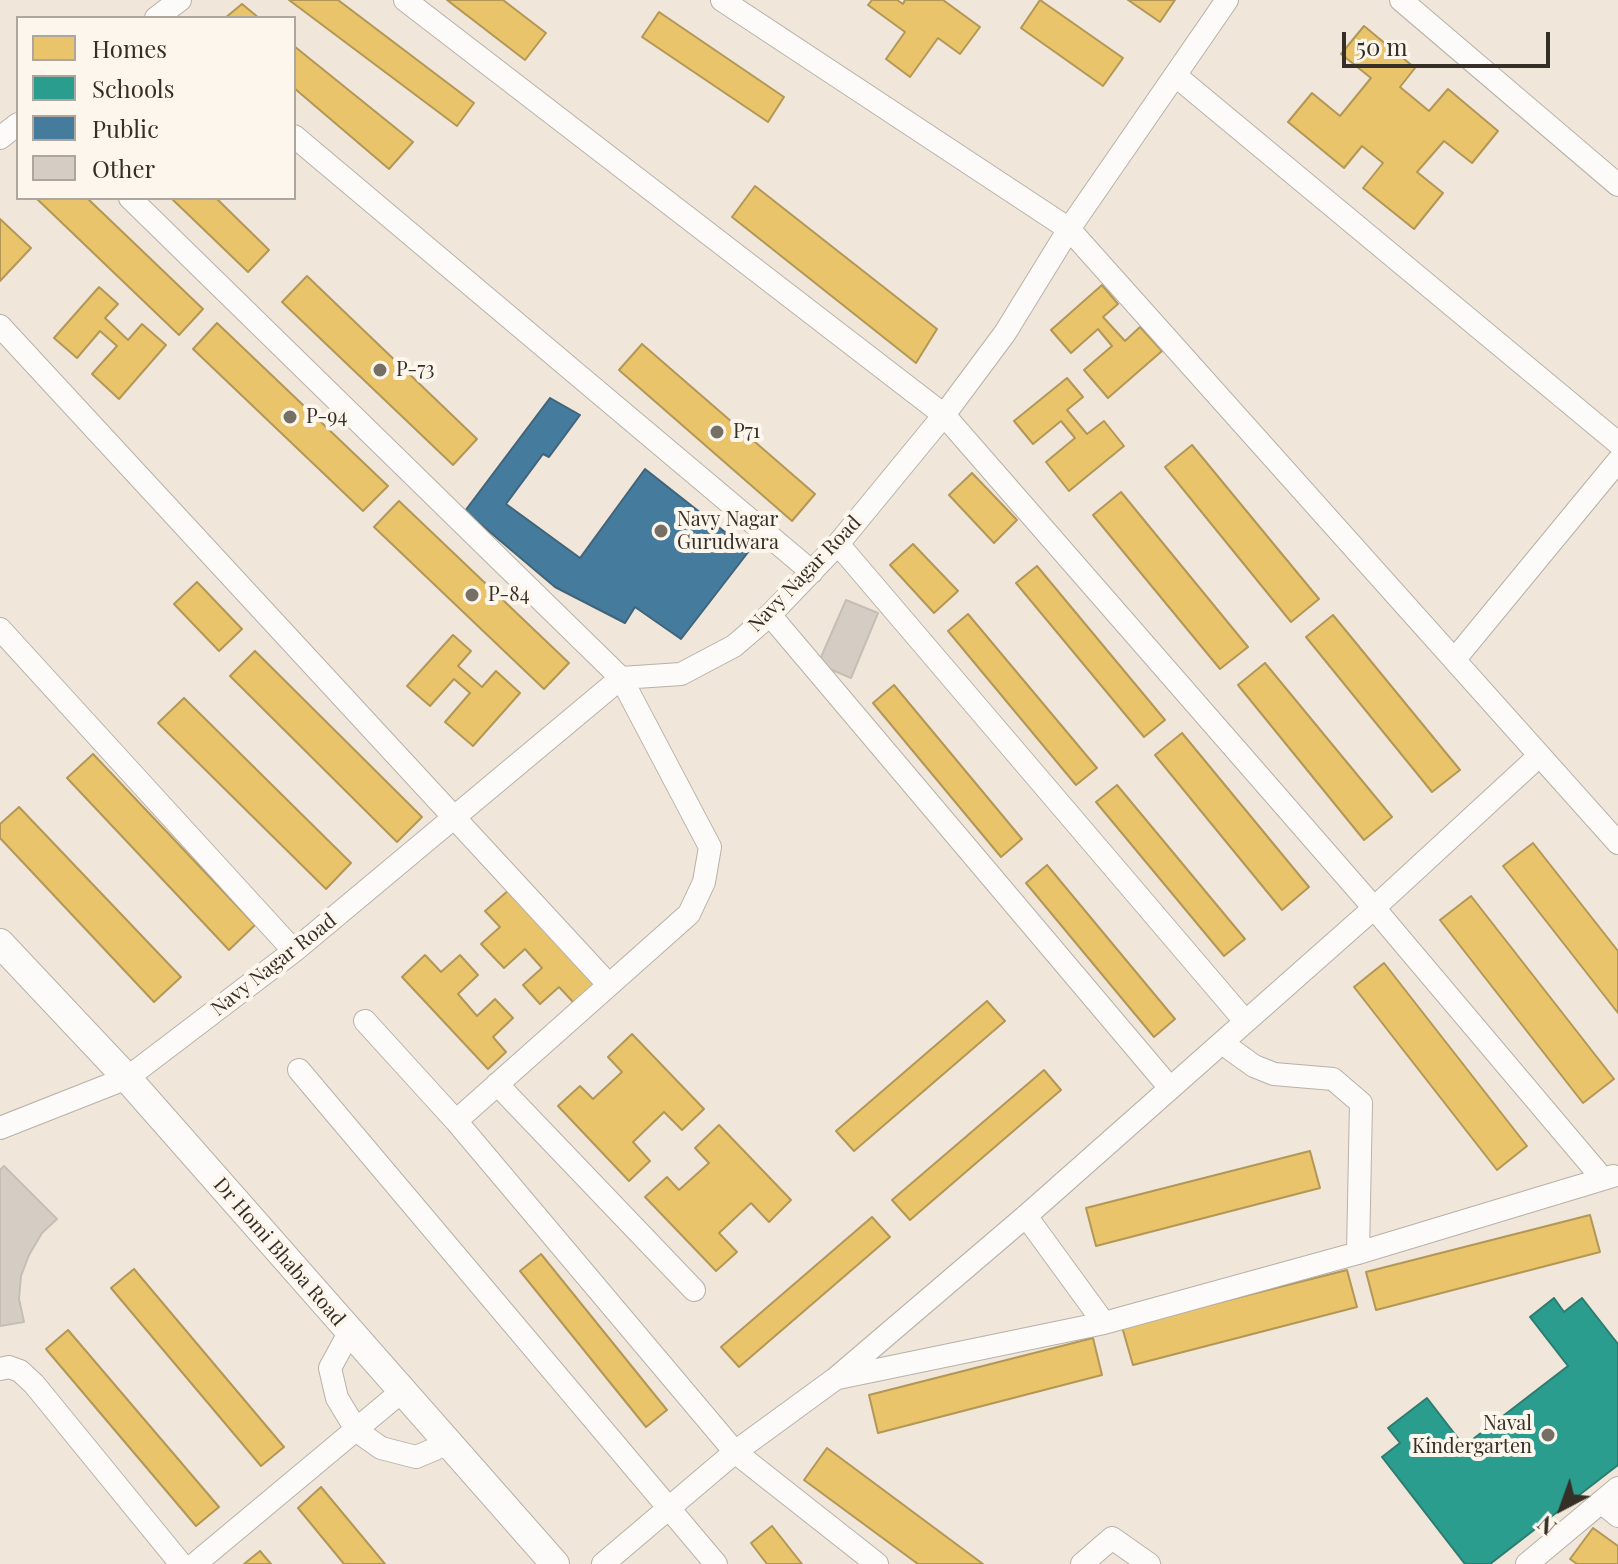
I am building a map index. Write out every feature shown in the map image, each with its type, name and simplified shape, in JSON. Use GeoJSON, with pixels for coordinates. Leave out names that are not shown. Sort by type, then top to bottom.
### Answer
{"type":"FeatureCollection","features":[{"type":"Feature","properties":{"kind":"street"},"geometry":{"type":"LineString","coordinates":[[159,16],[180,0]]}},
{"type":"Feature","properties":{"kind":"street"},"geometry":{"type":"LineString","coordinates":[[405,0],[944,415],[1611,1177],[1358,1253],[1104,1323],[835,1379]]}},
{"type":"Feature","properties":{"kind":"street"},"geometry":{"type":"LineString","coordinates":[[722,0],[1069,229],[1618,843]]}},
{"type":"Feature","properties":{"kind":"street","name":"Navy Nagar Road"},"geometry":{"type":"LineString","coordinates":[[0,1128],[127,1078],[294,951],[621,678],[681,674],[734,646],[770,615],[838,544],[944,415],[1005,333],[1069,229],[1227,0]]}},
{"type":"Feature","properties":{"kind":"street"},"geometry":{"type":"LineString","coordinates":[[1401,0],[1618,185]]}},
{"type":"Feature","properties":{"kind":"street"},"geometry":{"type":"LineString","coordinates":[[1176,76],[1618,443]]}},
{"type":"Feature","properties":{"kind":"street"},"geometry":{"type":"LineString","coordinates":[[0,138],[16,126]]}},
{"type":"Feature","properties":{"kind":"street"},"geometry":{"type":"LineString","coordinates":[[296,138],[812,572]]}},
{"type":"Feature","properties":{"kind":"street"},"geometry":{"type":"LineString","coordinates":[[132,200],[621,678],[710,847],[704,882],[689,914],[456,1121]]}},
{"type":"Feature","properties":{"kind":"street"},"geometry":{"type":"LineString","coordinates":[[0,326],[609,985]]}},
{"type":"Feature","properties":{"kind":"street"},"geometry":{"type":"LineString","coordinates":[[1455,659],[1618,461]]}},
{"type":"Feature","properties":{"kind":"street"},"geometry":{"type":"LineString","coordinates":[[838,544],[1245,1021]]}},
{"type":"Feature","properties":{"kind":"street"},"geometry":{"type":"LineString","coordinates":[[770,615],[1170,1088]]}},
{"type":"Feature","properties":{"kind":"street"},"geometry":{"type":"LineString","coordinates":[[0,629],[294,951]]}},
{"type":"Feature","properties":{"kind":"street"},"geometry":{"type":"LineString","coordinates":[[603,1564],[735,1452],[835,1379],[1026,1216],[1374,908],[1539,756]]}},
{"type":"Feature","properties":{"kind":"street","name":"Dr Homi Bhaba Road"},"geometry":{"type":"LineString","coordinates":[[0,943],[127,1078],[555,1564]]}},
{"type":"Feature","properties":{"kind":"street"},"geometry":{"type":"LineString","coordinates":[[365,1021],[456,1121],[735,1452],[877,1564]]}},
{"type":"Feature","properties":{"kind":"street"},"geometry":{"type":"LineString","coordinates":[[1222,1043],[1254,1066],[1274,1074],[1333,1079],[1361,1103],[1358,1253]]}},
{"type":"Feature","properties":{"kind":"street"},"geometry":{"type":"LineString","coordinates":[[299,1070],[716,1564]]}},
{"type":"Feature","properties":{"kind":"street"},"geometry":{"type":"LineString","coordinates":[[497,1084],[694,1290]]}},
{"type":"Feature","properties":{"kind":"street"},"geometry":{"type":"LineString","coordinates":[[1026,1216],[1104,1323]]}},
{"type":"Feature","properties":{"kind":"street"},"geometry":{"type":"LineString","coordinates":[[349,1333],[330,1368],[337,1398],[357,1431],[381,1448],[416,1457],[447,1444]]}},
{"type":"Feature","properties":{"kind":"street"},"geometry":{"type":"LineString","coordinates":[[0,1369],[9,1367],[20,1371],[34,1384],[181,1564]]}},
{"type":"Feature","properties":{"kind":"street"},"geometry":{"type":"LineString","coordinates":[[195,1564],[401,1392]]}},
{"type":"Feature","properties":{"kind":"street"},"geometry":{"type":"LineString","coordinates":[[1527,1564],[1612,1502]]}},
{"type":"Feature","properties":{"kind":"street"},"geometry":{"type":"LineString","coordinates":[[1082,1564],[1112,1538],[1149,1564]]}},
{"type":"Feature","properties":{"kind":"building: Homes"},"geometry":{"type":"Polygon","coordinates":[[[289,0],[338,0],[474,103],[457,126],[289,0]]]}},
{"type":"Feature","properties":{"kind":"building: Homes"},"geometry":{"type":"Polygon","coordinates":[[[447,0],[503,0],[546,33],[525,60],[447,0]]]}},
{"type":"Feature","properties":{"kind":"building: Homes"},"geometry":{"type":"Polygon","coordinates":[[[872,0],[897,0],[903,4],[905,0],[943,0],[980,27],[960,54],[938,38],[910,77],[886,59],[905,32],[868,5],[872,0]]]}},
{"type":"Feature","properties":{"kind":"building: Homes"},"geometry":{"type":"Polygon","coordinates":[[[1040,0],[1123,58],[1103,86],[1021,28],[1040,0]]]}},
{"type":"Feature","properties":{"kind":"building: Homes"},"geometry":{"type":"Polygon","coordinates":[[[1128,0],[1175,0],[1160,22],[1128,0]]]}},
{"type":"Feature","properties":{"kind":"building: Homes"},"geometry":{"type":"Polygon","coordinates":[[[242,4],[257,16],[227,16],[242,4]]]}},
{"type":"Feature","properties":{"kind":"building: Homes"},"geometry":{"type":"Polygon","coordinates":[[[659,12],[784,97],[768,122],[642,37],[659,12]]]}},
{"type":"Feature","properties":{"kind":"building: Homes"},"geometry":{"type":"Polygon","coordinates":[[[1364,26],[1415,68],[1400,87],[1429,111],[1448,89],[1498,131],[1472,163],[1444,141],[1417,172],[1443,193],[1414,229],[1363,188],[1383,163],[1362,146],[1344,168],[1288,122],[1312,93],[1340,116],[1371,78],[1341,54],[1364,26]]]}},
{"type":"Feature","properties":{"kind":"building: Homes"},"geometry":{"type":"Polygon","coordinates":[[[296,48],[413,142],[389,169],[296,90],[296,48]]]}},
{"type":"Feature","properties":{"kind":"building: Homes"},"geometry":{"type":"Polygon","coordinates":[[[755,186],[937,329],[916,363],[732,217],[755,186]]]}},
{"type":"Feature","properties":{"kind":"building: Homes"},"geometry":{"type":"Polygon","coordinates":[[[38,200],[89,200],[203,309],[179,335],[38,200]]]}},
{"type":"Feature","properties":{"kind":"building: Homes"},"geometry":{"type":"Polygon","coordinates":[[[173,200],[218,200],[269,250],[248,272],[173,200]]]}},
{"type":"Feature","properties":{"kind":"building: Homes"},"geometry":{"type":"Polygon","coordinates":[[[0,219],[31,248],[0,281],[0,219]]]}},
{"type":"Feature","properties":{"kind":"building: Homes","name":"P-73"},"geometry":{"type":"Polygon","coordinates":[[[307,276],[477,439],[453,465],[282,302],[307,276]]]}},
{"type":"Feature","properties":{"kind":"building: Homes"},"geometry":{"type":"Polygon","coordinates":[[[1102,285],[1118,304],[1103,317],[1125,341],[1140,327],[1162,351],[1108,398],[1084,370],[1112,346],[1098,329],[1071,353],[1051,330],[1102,285]]]}},
{"type":"Feature","properties":{"kind":"building: Homes"},"geometry":{"type":"Polygon","coordinates":[[[99,287],[118,304],[105,318],[128,340],[142,324],[166,345],[119,399],[92,374],[117,346],[100,331],[77,358],[54,338],[99,287]]]}},
{"type":"Feature","properties":{"kind":"building: Homes","name":"P-94"},"geometry":{"type":"Polygon","coordinates":[[[217,323],[388,486],[363,511],[193,349],[217,323]]]}},
{"type":"Feature","properties":{"kind":"building: Homes","name":"P71"},"geometry":{"type":"Polygon","coordinates":[[[642,344],[815,494],[792,521],[619,370],[642,344]]]}},
{"type":"Feature","properties":{"kind":"building: Homes"},"geometry":{"type":"Polygon","coordinates":[[[1067,378],[1083,397],[1067,410],[1087,434],[1104,421],[1124,446],[1069,491],[1046,462],[1075,438],[1061,421],[1033,444],[1014,421],[1067,378]]]}},
{"type":"Feature","properties":{"kind":"building: Homes"},"geometry":{"type":"Polygon","coordinates":[[[1192,445],[1319,599],[1291,622],[1165,467],[1192,445]]]}},
{"type":"Feature","properties":{"kind":"building: Homes"},"geometry":{"type":"Polygon","coordinates":[[[972,473],[1017,520],[994,543],[949,495],[972,473]]]}},
{"type":"Feature","properties":{"kind":"building: Homes"},"geometry":{"type":"Polygon","coordinates":[[[1121,492],[1248,647],[1220,669],[1093,515],[1121,492]]]}},
{"type":"Feature","properties":{"kind":"building: Homes","name":"P-84"},"geometry":{"type":"Polygon","coordinates":[[[399,501],[569,663],[544,689],[374,527],[399,501]]]}},
{"type":"Feature","properties":{"kind":"building: Homes"},"geometry":{"type":"Polygon","coordinates":[[[913,544],[958,591],[934,613],[890,565],[913,544]]]}},
{"type":"Feature","properties":{"kind":"building: Homes"},"geometry":{"type":"Polygon","coordinates":[[[1037,566],[1165,720],[1144,737],[1016,583],[1037,566]]]}},
{"type":"Feature","properties":{"kind":"building: Homes"},"geometry":{"type":"Polygon","coordinates":[[[197,582],[242,629],[219,651],[174,604],[197,582]]]}},
{"type":"Feature","properties":{"kind":"building: Homes"},"geometry":{"type":"Polygon","coordinates":[[[968,614],[1097,768],[1076,785],[948,631],[968,614]]]}},
{"type":"Feature","properties":{"kind":"building: Homes"},"geometry":{"type":"Polygon","coordinates":[[[1333,615],[1460,770],[1432,792],[1306,637],[1333,615]]]}},
{"type":"Feature","properties":{"kind":"building: Homes"},"geometry":{"type":"Polygon","coordinates":[[[453,635],[471,651],[458,666],[482,687],[496,671],[520,693],[473,746],[445,722],[470,693],[454,679],[430,706],[407,686],[453,635]]]}},
{"type":"Feature","properties":{"kind":"building: Homes"},"geometry":{"type":"Polygon","coordinates":[[[255,651],[422,817],[397,842],[230,676],[255,651]]]}},
{"type":"Feature","properties":{"kind":"building: Homes"},"geometry":{"type":"Polygon","coordinates":[[[1265,663],[1392,817],[1364,840],[1238,685],[1265,663]]]}},
{"type":"Feature","properties":{"kind":"building: Homes"},"geometry":{"type":"Polygon","coordinates":[[[894,685],[1022,839],[1001,857],[873,703],[894,685]]]}},
{"type":"Feature","properties":{"kind":"building: Homes"},"geometry":{"type":"Polygon","coordinates":[[[184,698],[351,863],[326,889],[158,723],[184,698]]]}},
{"type":"Feature","properties":{"kind":"building: Homes"},"geometry":{"type":"Polygon","coordinates":[[[1182,733],[1309,887],[1282,910],[1155,755],[1182,733]]]}},
{"type":"Feature","properties":{"kind":"building: Homes"},"geometry":{"type":"Polygon","coordinates":[[[93,754],[255,925],[229,950],[67,778],[93,754]]]}},
{"type":"Feature","properties":{"kind":"building: Homes"},"geometry":{"type":"Polygon","coordinates":[[[1117,785],[1245,939],[1224,956],[1096,802],[1117,785]]]}},
{"type":"Feature","properties":{"kind":"building: Homes"},"geometry":{"type":"Polygon","coordinates":[[[19,807],[181,977],[154,1002],[0,838],[0,824],[19,807]]]}},
{"type":"Feature","properties":{"kind":"building: Homes"},"geometry":{"type":"Polygon","coordinates":[[[1533,843],[1618,951],[1618,1013],[1503,866],[1533,843]]]}},
{"type":"Feature","properties":{"kind":"building: Homes"},"geometry":{"type":"Polygon","coordinates":[[[1047,865],[1175,1019],[1154,1037],[1026,883],[1047,865]]]}},
{"type":"Feature","properties":{"kind":"building: Homes"},"geometry":{"type":"Polygon","coordinates":[[[510,889],[596,983],[574,1003],[559,987],[540,1004],[523,985],[542,968],[525,949],[504,968],[481,944],[500,927],[485,911],[510,889]]]}},
{"type":"Feature","properties":{"kind":"building: Homes"},"geometry":{"type":"Polygon","coordinates":[[[1471,896],[1614,1079],[1583,1103],[1440,920],[1471,896]]]}},
{"type":"Feature","properties":{"kind":"building: Homes"},"geometry":{"type":"Polygon","coordinates":[[[425,955],[441,972],[460,955],[478,975],[458,994],[477,1016],[495,999],[513,1018],[493,1037],[506,1052],[488,1069],[402,977],[425,955]]]}},
{"type":"Feature","properties":{"kind":"building: Homes"},"geometry":{"type":"Polygon","coordinates":[[[1384,963],[1527,1146],[1497,1170],[1354,987],[1384,963]]]}},
{"type":"Feature","properties":{"kind":"building: Homes"},"geometry":{"type":"Polygon","coordinates":[[[987,1001],[1005,1021],[854,1151],[836,1131],[987,1001]]]}},
{"type":"Feature","properties":{"kind":"building: Homes"},"geometry":{"type":"Polygon","coordinates":[[[632,1034],[704,1109],[682,1130],[664,1112],[633,1142],[650,1161],[629,1181],[558,1106],[580,1086],[593,1099],[622,1072],[608,1057],[632,1034]]]}},
{"type":"Feature","properties":{"kind":"building: Homes"},"geometry":{"type":"Polygon","coordinates":[[[1044,1070],[1061,1090],[910,1220],[892,1200],[1044,1070]]]}},
{"type":"Feature","properties":{"kind":"building: Homes"},"geometry":{"type":"Polygon","coordinates":[[[719,1125],[791,1200],[769,1222],[751,1203],[719,1233],[737,1252],[716,1271],[645,1197],[667,1177],[679,1190],[709,1163],[695,1148],[719,1125]]]}},
{"type":"Feature","properties":{"kind":"building: Homes"},"geometry":{"type":"Polygon","coordinates":[[[1310,1151],[1320,1188],[1096,1246],[1086,1208],[1310,1151]]]}},
{"type":"Feature","properties":{"kind":"building: Homes"},"geometry":{"type":"Polygon","coordinates":[[[1590,1215],[1600,1252],[1376,1310],[1366,1272],[1590,1215]]]}},
{"type":"Feature","properties":{"kind":"building: Homes"},"geometry":{"type":"Polygon","coordinates":[[[872,1217],[890,1237],[739,1367],[721,1347],[872,1217]]]}},
{"type":"Feature","properties":{"kind":"building: Homes"},"geometry":{"type":"Polygon","coordinates":[[[541,1254],[667,1410],[646,1427],[520,1271],[541,1254]]]}},
{"type":"Feature","properties":{"kind":"building: Homes"},"geometry":{"type":"Polygon","coordinates":[[[134,1269],[284,1447],[261,1466],[111,1288],[134,1269]]]}},
{"type":"Feature","properties":{"kind":"building: Homes"},"geometry":{"type":"Polygon","coordinates":[[[1347,1270],[1357,1307],[1133,1365],[1122,1327],[1347,1270]]]}},
{"type":"Feature","properties":{"kind":"building: Homes"},"geometry":{"type":"Polygon","coordinates":[[[68,1330],[219,1507],[196,1526],[46,1349],[68,1330]]]}},
{"type":"Feature","properties":{"kind":"building: Homes"},"geometry":{"type":"Polygon","coordinates":[[[1093,1338],[1102,1375],[878,1433],[869,1395],[1093,1338]]]}},
{"type":"Feature","properties":{"kind":"building: Homes"},"geometry":{"type":"Polygon","coordinates":[[[827,1448],[983,1564],[918,1564],[804,1480],[827,1448]]]}},
{"type":"Feature","properties":{"kind":"building: Homes"},"geometry":{"type":"Polygon","coordinates":[[[321,1487],[385,1564],[344,1564],[298,1508],[321,1487]]]}},
{"type":"Feature","properties":{"kind":"building: Homes"},"geometry":{"type":"Polygon","coordinates":[[[772,1526],[802,1564],[767,1564],[751,1543],[772,1526]]]}},
{"type":"Feature","properties":{"kind":"building: Homes"},"geometry":{"type":"Polygon","coordinates":[[[1593,1528],[1618,1546],[1618,1564],[1577,1564],[1570,1559],[1593,1528]]]}},
{"type":"Feature","properties":{"kind":"building: Homes"},"geometry":{"type":"Polygon","coordinates":[[[260,1551],[271,1564],[244,1564],[260,1551]]]}},
{"type":"Feature","properties":{"kind":"building: Schools","name":"Naval Kindergarten"},"geometry":{"type":"Polygon","coordinates":[[[1554,1298],[1564,1312],[1582,1298],[1618,1344],[1618,1465],[1490,1564],[1465,1564],[1382,1457],[1400,1443],[1388,1428],[1427,1398],[1464,1446],[1568,1366],[1530,1317],[1554,1298]]]}},
{"type":"Feature","properties":{"kind":"building: Public","name":"Navy Nagar Gurudwara"},"geometry":{"type":"Polygon","coordinates":[[[550,398],[580,415],[549,457],[543,454],[506,504],[580,558],[645,469],[749,551],[681,639],[635,607],[625,623],[555,587],[465,511],[550,398]]]}},
{"type":"Feature","properties":{"kind":"building: Other"},"geometry":{"type":"Polygon","coordinates":[[[846,600],[878,613],[851,678],[818,664],[846,600]]]}},
{"type":"Feature","properties":{"kind":"building: Other"},"geometry":{"type":"Polygon","coordinates":[[[4,1166],[57,1219],[42,1233],[21,1276],[19,1299],[24,1322],[0,1326],[0,1170],[4,1166]]]}},
{"type":"Feature","properties":{"kind":"place","name":"P-73"},"geometry":{"type":"Point","coordinates":[380,370]}},
{"type":"Feature","properties":{"kind":"place","name":"P-94"},"geometry":{"type":"Point","coordinates":[290,417]}},
{"type":"Feature","properties":{"kind":"place","name":"P71"},"geometry":{"type":"Point","coordinates":[717,432]}},
{"type":"Feature","properties":{"kind":"place","name":"Navy Nagar Gurudwara"},"geometry":{"type":"Point","coordinates":[661,531]}},
{"type":"Feature","properties":{"kind":"place","name":"P-84"},"geometry":{"type":"Point","coordinates":[472,595]}},
{"type":"Feature","properties":{"kind":"place","name":"Naval Kindergarten"},"geometry":{"type":"Point","coordinates":[1548,1435]}}]}
